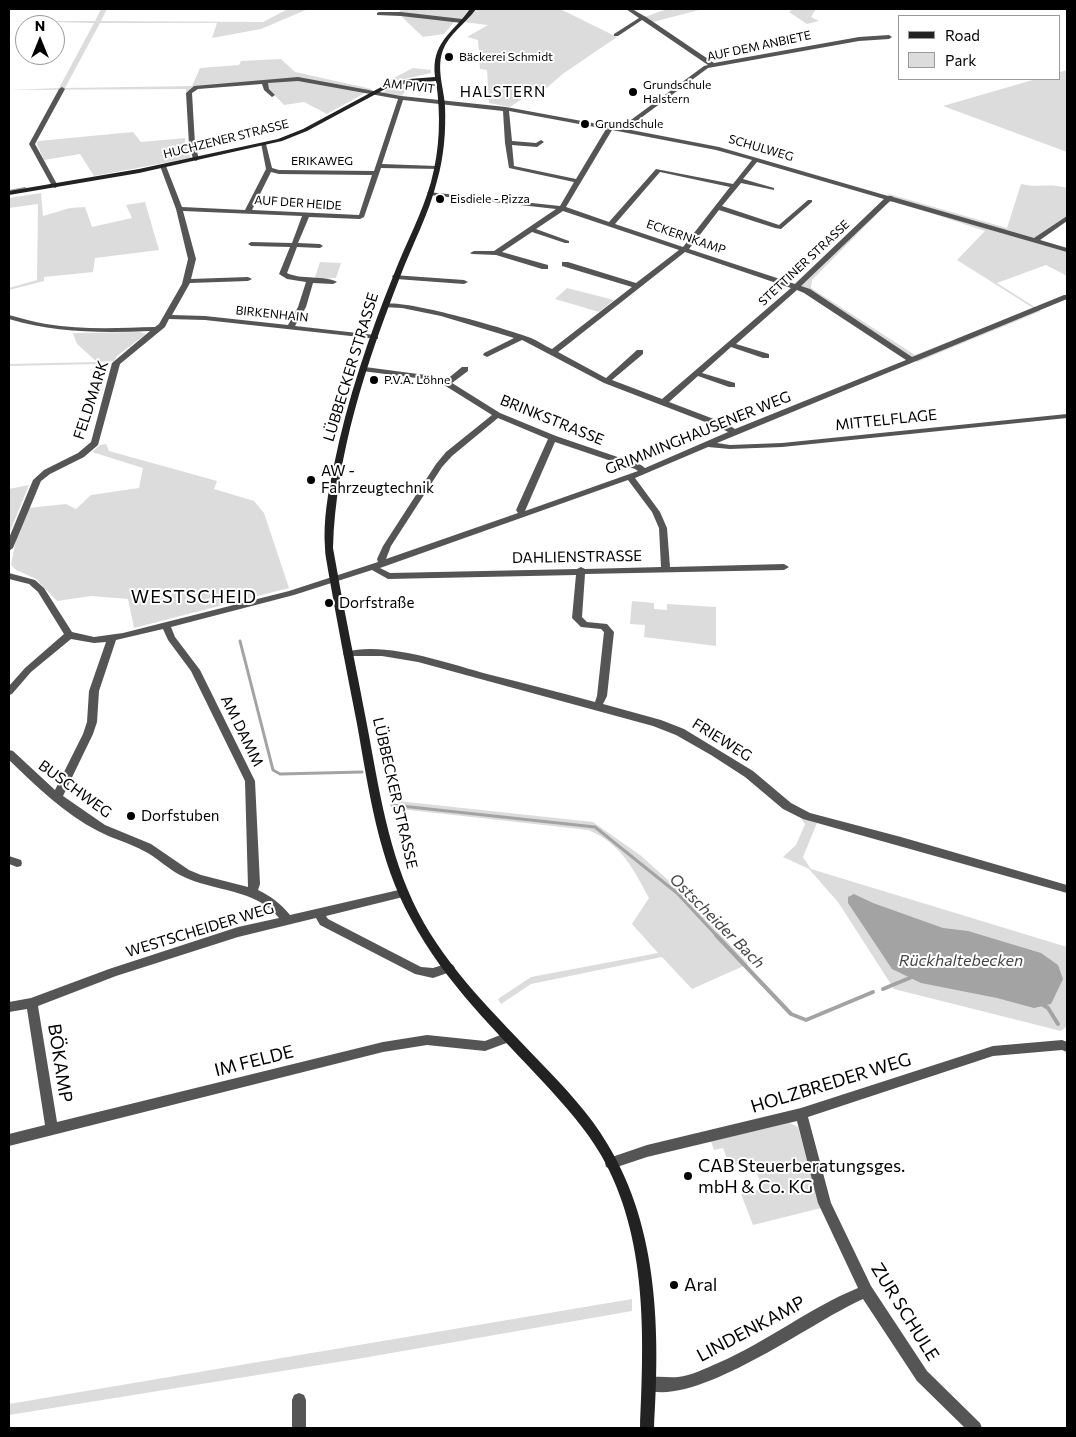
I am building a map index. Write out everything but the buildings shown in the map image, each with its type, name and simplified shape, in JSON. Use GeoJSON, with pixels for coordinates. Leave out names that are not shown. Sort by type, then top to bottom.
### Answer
{"type":"FeatureCollection","features":[{"type":"Feature","properties":{"kind":"main road","name":"LÜBBECKER STRASSE"},"geometry":{"type":"LineString","coordinates":[[473,9],[450,34],[440,49],[437,63],[442,129],[437,168],[430,193],[396,277],[364,370],[344,443],[332,503],[329,541],[334,580],[377,804],[387,846],[403,893],[429,941],[449,968],[508,1037],[573,1107],[594,1133],[611,1163],[640,1244],[647,1278],[651,1325],[647,1428]]}},
{"type":"Feature","properties":{"kind":"main road","name":"HUCHZENER STRASSE"},"geometry":{"type":"LineString","coordinates":[[9,193],[163,166],[263,144],[305,130],[373,93],[396,83],[439,79]]}},
{"type":"Feature","properties":{"kind":"street"},"geometry":{"type":"LineString","coordinates":[[629,9],[712,65]]}},
{"type":"Feature","properties":{"kind":"street"},"geometry":{"type":"LineString","coordinates":[[616,35],[642,17],[645,9]]}},
{"type":"Feature","properties":{"kind":"street"},"geometry":{"type":"LineString","coordinates":[[379,14],[401,14],[462,21]]}},
{"type":"Feature","properties":{"kind":"street","name":"AUF DEM ANBIETE"},"geometry":{"type":"LineString","coordinates":[[623,129],[706,67],[843,41],[889,37]]}},
{"type":"Feature","properties":{"kind":"street","name":"AM PIVIT"},"geometry":{"type":"LineString","coordinates":[[196,159],[192,144],[189,93],[191,89],[265,81],[311,80],[401,98],[441,102]]}},
{"type":"Feature","properties":{"kind":"street"},"geometry":{"type":"LineString","coordinates":[[265,81],[266,88],[272,95]]}},
{"type":"Feature","properties":{"kind":"street"},"geometry":{"type":"LineString","coordinates":[[56,186],[32,144],[62,89]]}},
{"type":"Feature","properties":{"kind":"street","name":"AUF DER HEIDE"},"geometry":{"type":"LineString","coordinates":[[179,210],[248,211],[353,218],[362,216],[401,98]]}},
{"type":"Feature","properties":{"kind":"street","name":"SCHULWEG"},"geometry":{"type":"LineString","coordinates":[[441,102],[506,109],[623,129],[717,148],[1067,250]]}},
{"type":"Feature","properties":{"kind":"street"},"geometry":{"type":"LineString","coordinates":[[506,109],[510,166],[514,169],[578,181]]}},
{"type":"Feature","properties":{"kind":"street"},"geometry":{"type":"LineString","coordinates":[[496,253],[562,208],[611,127]]}},
{"type":"Feature","properties":{"kind":"street"},"geometry":{"type":"LineString","coordinates":[[508,143],[537,145],[541,142]]}},
{"type":"Feature","properties":{"kind":"street"},"geometry":{"type":"LineString","coordinates":[[248,211],[269,169],[263,144]]}},
{"type":"Feature","properties":{"kind":"street"},"geometry":{"type":"LineString","coordinates":[[553,352],[685,249],[756,159]]}},
{"type":"Feature","properties":{"kind":"street","name":"FELDMARK"},"geometry":{"type":"LineString","coordinates":[[9,548],[37,480],[47,472],[81,455],[95,443],[116,363],[158,328],[168,317],[187,281],[192,258],[179,210],[163,166]]}},
{"type":"Feature","properties":{"kind":"street"},"geometry":{"type":"LineString","coordinates":[[377,169],[437,168]]}},
{"type":"Feature","properties":{"kind":"street","name":"ERIKAWEG"},"geometry":{"type":"LineString","coordinates":[[269,169],[279,172],[377,169]]}},
{"type":"Feature","properties":{"kind":"street"},"geometry":{"type":"LineString","coordinates":[[612,223],[658,170],[772,189]]}},
{"type":"Feature","properties":{"kind":"street","name":"ECKERNKAMP"},"geometry":{"type":"LineString","coordinates":[[430,193],[562,208],[612,223],[807,291],[913,361]]}},
{"type":"Feature","properties":{"kind":"street","name":"STETTINER STRASSE"},"geometry":{"type":"LineString","coordinates":[[664,402],[699,374],[796,287],[890,197]]}},
{"type":"Feature","properties":{"kind":"street"},"geometry":{"type":"LineString","coordinates":[[718,208],[781,227],[810,201]]}},
{"type":"Feature","properties":{"kind":"street"},"geometry":{"type":"LineString","coordinates":[[306,216],[283,274],[287,277],[306,278],[310,281],[334,282]]}},
{"type":"Feature","properties":{"kind":"street"},"geometry":{"type":"LineString","coordinates":[[1036,240],[1067,218]]}},
{"type":"Feature","properties":{"kind":"street"},"geometry":{"type":"LineString","coordinates":[[530,229],[567,242]]}},
{"type":"Feature","properties":{"kind":"street"},"geometry":{"type":"LineString","coordinates":[[251,244],[320,246]]}},
{"type":"Feature","properties":{"kind":"street"},"geometry":{"type":"LineString","coordinates":[[474,253],[496,253],[545,267]]}},
{"type":"Feature","properties":{"kind":"street"},"geometry":{"type":"LineString","coordinates":[[564,264],[637,286]]}},
{"type":"Feature","properties":{"kind":"street"},"geometry":{"type":"LineString","coordinates":[[396,277],[464,282]]}},
{"type":"Feature","properties":{"kind":"street"},"geometry":{"type":"LineString","coordinates":[[187,281],[248,279]]}},
{"type":"Feature","properties":{"kind":"street"},"geometry":{"type":"LineString","coordinates":[[291,327],[302,307],[310,281]]}},
{"type":"Feature","properties":{"kind":"street","name":"GRIMMINGHAUSENER WEG"},"geometry":{"type":"LineString","coordinates":[[334,580],[644,472],[734,432],[1067,297]]}},
{"type":"Feature","properties":{"kind":"street"},"geometry":{"type":"LineString","coordinates":[[386,305],[402,306],[442,314],[520,338],[553,352],[607,381],[724,426],[734,432]]}},
{"type":"Feature","properties":{"kind":"street"},"geometry":{"type":"LineString","coordinates":[[9,317],[42,326],[77,330],[158,328]]}},
{"type":"Feature","properties":{"kind":"street","name":"BIRKENHAIN"},"geometry":{"type":"LineString","coordinates":[[168,317],[205,318],[375,337]]}},
{"type":"Feature","properties":{"kind":"street"},"geometry":{"type":"LineString","coordinates":[[487,355],[520,338]]}},
{"type":"Feature","properties":{"kind":"street"},"geometry":{"type":"LineString","coordinates":[[732,345],[766,356]]}},
{"type":"Feature","properties":{"kind":"street"},"geometry":{"type":"LineString","coordinates":[[607,381],[640,352]]}},
{"type":"Feature","properties":{"kind":"street"},"geometry":{"type":"LineString","coordinates":[[447,383],[465,369]]}},
{"type":"Feature","properties":{"kind":"street","name":"BRINKSTRASSE"},"geometry":{"type":"LineString","coordinates":[[364,370],[395,372],[447,383],[497,415],[553,438],[638,467],[644,472]]}},
{"type":"Feature","properties":{"kind":"street"},"geometry":{"type":"LineString","coordinates":[[699,374],[732,385]]}},
{"type":"Feature","properties":{"kind":"street"},"geometry":{"type":"LineString","coordinates":[[384,564],[382,559],[387,546],[439,466],[449,454],[497,415]]}},
{"type":"Feature","properties":{"kind":"street","name":"MITTELFLAGE"},"geometry":{"type":"LineString","coordinates":[[707,444],[722,447],[782,445],[1067,416]]}},
{"type":"Feature","properties":{"kind":"street"},"geometry":{"type":"LineString","coordinates":[[523,515],[520,510],[553,438]]}},
{"type":"Feature","properties":{"kind":"street"},"geometry":{"type":"LineString","coordinates":[[630,477],[656,512],[663,528],[666,569]]}},
{"type":"Feature","properties":{"kind":"street","name":"DAHLIENSTRASSE"},"geometry":{"type":"LineString","coordinates":[[373,567],[388,576],[581,570],[784,567]]}},
{"type":"Feature","properties":{"kind":"street"},"geometry":{"type":"LineString","coordinates":[[581,570],[577,618],[584,624],[604,626],[610,632],[602,696],[598,706]]}},
{"type":"Feature","properties":{"kind":"street"},"geometry":{"type":"LineString","coordinates":[[9,576],[32,582],[41,590],[69,635],[83,639],[112,638],[334,580]]}},
{"type":"Feature","properties":{"kind":"street","name":"AM DAMM"},"geometry":{"type":"LineString","coordinates":[[166,625],[171,638],[195,670],[250,781],[254,884],[252,892]]}},
{"type":"Feature","properties":{"kind":"street"},"geometry":{"type":"LineString","coordinates":[[9,692],[28,670],[69,635]]}},
{"type":"Feature","properties":{"kind":"street"},"geometry":{"type":"LineString","coordinates":[[57,797],[88,734],[92,722],[94,691],[112,638]]}},
{"type":"Feature","properties":{"kind":"street","name":"FRIEWEG"},"geometry":{"type":"LineString","coordinates":[[348,654],[364,651],[452,668],[598,706],[680,732],[749,774],[787,806],[807,816],[1067,889]]}},
{"type":"Feature","properties":{"kind":"street","name":"BUSCHWEG"},"geometry":{"type":"LineString","coordinates":[[9,754],[34,779],[102,828],[146,846],[185,873],[204,880],[252,892],[279,907],[286,919]]}},
{"type":"Feature","properties":{"kind":"street","name":"WESTSCHEIDER WEG"},"geometry":{"type":"LineString","coordinates":[[9,1007],[32,1003],[113,972],[286,919],[403,893]]}},
{"type":"Feature","properties":{"kind":"street"},"geometry":{"type":"LineString","coordinates":[[318,912],[324,922],[419,971],[433,973],[449,968]]}},
{"type":"Feature","properties":{"kind":"street","name":"BÖKAMP"},"geometry":{"type":"LineString","coordinates":[[32,1003],[52,1130]]}},
{"type":"Feature","properties":{"kind":"street","name":"IM FELDE"},"geometry":{"type":"LineString","coordinates":[[9,1140],[383,1047],[427,1040],[485,1046],[508,1037]]}},
{"type":"Feature","properties":{"kind":"street","name":"HOLZBREDER WEG"},"geometry":{"type":"LineString","coordinates":[[611,1163],[647,1151],[801,1114],[993,1051],[1066,1044]]}},
{"type":"Feature","properties":{"kind":"street","name":"ZUR SCHULE"},"geometry":{"type":"LineString","coordinates":[[801,1114],[825,1203],[866,1290],[922,1376],[975,1428]]}},
{"type":"Feature","properties":{"kind":"street","name":"LINDENKAMP"},"geometry":{"type":"LineString","coordinates":[[649,1384],[680,1384],[723,1368],[766,1346],[840,1302],[866,1290]]}},
{"type":"Feature","properties":{"kind":"street"},"geometry":{"type":"LineString","coordinates":[[299,1400],[299,1428]]}},
{"type":"Feature","properties":{"kind":"green space"},"geometry":{"type":"Polygon","coordinates":[[[101,9],[107,9],[101,21],[263,22],[288,9],[308,9],[261,29],[212,38],[217,23],[100,23],[65,88],[192,86],[200,68],[239,65],[241,61],[281,59],[295,72],[372,89],[327,114],[304,102],[284,105],[269,89],[267,81],[195,89],[187,97],[186,89],[9,90],[59,88],[94,23],[65,21],[95,21],[101,9]]]}},
{"type":"Feature","properties":{"kind":"green space"},"geometry":{"type":"Polygon","coordinates":[[[399,9],[560,9],[617,37],[564,73],[543,91],[537,89],[510,107],[489,103],[487,70],[480,69],[478,40],[467,37],[488,25],[455,21],[444,34],[423,37],[402,17],[399,9]]]}},
{"type":"Feature","properties":{"kind":"green space"},"geometry":{"type":"Polygon","coordinates":[[[667,9],[703,9],[649,23],[642,18],[667,9]]]}},
{"type":"Feature","properties":{"kind":"green space"},"geometry":{"type":"Polygon","coordinates":[[[793,9],[816,9],[811,17],[819,21],[807,24],[789,12],[793,9]]]}},
{"type":"Feature","properties":{"kind":"green space"},"geometry":{"type":"Polygon","coordinates":[[[413,68],[431,70],[431,73],[382,84],[413,68]]]}},
{"type":"Feature","properties":{"kind":"green space"},"geometry":{"type":"Polygon","coordinates":[[[1067,70],[1067,152],[943,106],[1033,80],[1061,80],[1061,72],[1067,70]]]}},
{"type":"Feature","properties":{"kind":"green space"},"geometry":{"type":"Polygon","coordinates":[[[415,82],[433,86],[434,90],[407,88],[402,96],[382,93],[389,88],[415,82]]]}},
{"type":"Feature","properties":{"kind":"green space"},"geometry":{"type":"Polygon","coordinates":[[[133,132],[141,142],[185,138],[185,145],[191,158],[94,176],[80,154],[44,160],[37,144],[38,141],[133,132]]]}},
{"type":"Feature","properties":{"kind":"green space"},"geometry":{"type":"Polygon","coordinates":[[[1021,184],[1067,188],[1067,221],[1040,240],[1067,248],[1067,276],[1046,265],[997,283],[1041,311],[917,362],[807,290],[793,285],[889,194],[1007,228],[1021,184]],[[894,201],[888,203],[812,280],[811,288],[915,355],[1033,308],[957,260],[985,231],[894,201]]]}},
{"type":"Feature","properties":{"kind":"green space"},"geometry":{"type":"Polygon","coordinates":[[[41,193],[43,216],[70,208],[85,207],[92,227],[132,218],[126,205],[145,202],[159,250],[95,258],[93,272],[44,277],[44,281],[9,290],[9,288],[37,280],[38,204],[9,208],[9,198],[41,193]]]}},
{"type":"Feature","properties":{"kind":"green space"},"geometry":{"type":"Polygon","coordinates":[[[320,262],[341,263],[336,278],[317,279],[315,277],[320,262]]]}},
{"type":"Feature","properties":{"kind":"green space"},"geometry":{"type":"Polygon","coordinates":[[[567,288],[614,300],[599,312],[555,299],[567,288]]]}},
{"type":"Feature","properties":{"kind":"green space"},"geometry":{"type":"Polygon","coordinates":[[[140,332],[146,334],[117,356],[114,361],[98,362],[100,364],[9,366],[9,364],[97,362],[77,344],[73,333],[140,332]]]}},
{"type":"Feature","properties":{"kind":"green space"},"geometry":{"type":"Polygon","coordinates":[[[106,444],[109,451],[217,481],[214,489],[254,501],[264,513],[289,588],[134,628],[128,599],[91,596],[57,601],[36,579],[16,570],[11,565],[16,539],[28,508],[66,504],[76,509],[91,495],[139,488],[143,468],[92,452],[100,445],[106,444]]]}},
{"type":"Feature","properties":{"kind":"green space"},"geometry":{"type":"Polygon","coordinates":[[[29,485],[9,534],[9,489],[29,485]]]}},
{"type":"Feature","properties":{"kind":"green space"},"geometry":{"type":"Polygon","coordinates":[[[632,601],[654,603],[654,609],[667,610],[667,604],[716,607],[716,646],[644,637],[645,625],[630,624],[632,601]]]}},
{"type":"Feature","properties":{"kind":"green space"},"geometry":{"type":"Polygon","coordinates":[[[398,801],[593,822],[640,855],[677,888],[748,964],[692,989],[662,957],[531,984],[501,1004],[498,999],[531,977],[658,953],[632,924],[649,898],[632,867],[617,849],[599,835],[588,830],[400,809],[398,801]]]}},
{"type":"Feature","properties":{"kind":"green space"},"geometry":{"type":"Polygon","coordinates":[[[800,817],[817,823],[803,857],[811,869],[1067,947],[1067,1026],[1061,1031],[894,989],[838,902],[809,869],[783,857],[796,845],[805,824],[800,817]]]}},
{"type":"Feature","properties":{"kind":"green space"},"geometry":{"type":"Polygon","coordinates":[[[790,1123],[798,1127],[821,1208],[753,1225],[741,1194],[763,1189],[752,1161],[730,1166],[723,1148],[714,1150],[711,1141],[790,1123]]]}},
{"type":"Feature","properties":{"kind":"green space"},"geometry":{"type":"Polygon","coordinates":[[[632,1299],[632,1311],[363,1358],[9,1415],[9,1404],[632,1299]]]}},
{"type":"Feature","properties":{"kind":"water","name":"Rückhaltebecken"},"geometry":{"type":"Polygon","coordinates":[[[854,894],[873,903],[943,928],[968,931],[1041,953],[1058,965],[1063,979],[1051,1004],[1034,1008],[997,998],[921,983],[892,969],[848,903],[848,897],[854,894]]]}},
{"type":"Feature","properties":{"kind":"waterway"},"geometry":{"type":"LineString","coordinates":[[9,191],[25,188]]}},
{"type":"Feature","properties":{"kind":"waterway","name":"Ostscheider Bach"},"geometry":{"type":"LineString","coordinates":[[240,641],[273,770],[280,774],[362,772]]}},
{"type":"Feature","properties":{"kind":"waterway","name":"Ostscheider Bach"},"geometry":{"type":"LineString","coordinates":[[392,805],[595,827],[677,893],[717,936]]}},
{"type":"Feature","properties":{"kind":"waterway","name":"Ostscheider Bach"},"geometry":{"type":"LineString","coordinates":[[716,935],[791,1014],[806,1020],[873,992]]}},
{"type":"Feature","properties":{"kind":"waterway","name":"Ostscheider Bach"},"geometry":{"type":"LineString","coordinates":[[883,989],[912,977]]}},
{"type":"Feature","properties":{"kind":"waterway","name":"Ostscheider Bach"},"geometry":{"type":"LineString","coordinates":[[1040,1003],[1048,1008],[1058,1024]]}},
{"type":"Feature","properties":{"kind":"place","name":"Bäckerei Schmidt"},"geometry":{"type":"Point","coordinates":[449,57]}},
{"type":"Feature","properties":{"kind":"place","name":"Grundschule Halstern"},"geometry":{"type":"Point","coordinates":[633,92]}},
{"type":"Feature","properties":{"kind":"place","name":"Grundschule"},"geometry":{"type":"Point","coordinates":[585,124]}},
{"type":"Feature","properties":{"kind":"place","name":"Eisdiele - Pizza"},"geometry":{"type":"Point","coordinates":[440,199]}},
{"type":"Feature","properties":{"kind":"place","name":"P.V.A. Löhne"},"geometry":{"type":"Point","coordinates":[374,380]}},
{"type":"Feature","properties":{"kind":"place","name":"AW - Fahrzeugtechnik"},"geometry":{"type":"Point","coordinates":[311,480]}},
{"type":"Feature","properties":{"kind":"place","name":"Dorfstraße"},"geometry":{"type":"Point","coordinates":[329,603]}},
{"type":"Feature","properties":{"kind":"place","name":"Dorfstuben"},"geometry":{"type":"Point","coordinates":[131,816]}},
{"type":"Feature","properties":{"kind":"place","name":"CAB Steuerberatungsges. mbH & Co. KG"},"geometry":{"type":"Point","coordinates":[688,1176]}},
{"type":"Feature","properties":{"kind":"place","name":"Aral"},"geometry":{"type":"Point","coordinates":[674,1285]}},
{"type":"Feature","properties":{"kind":"district","name":"HALSTERN"},"geometry":{"type":"Point","coordinates":[503,92]}},
{"type":"Feature","properties":{"kind":"district","name":"WESTSCHEID"},"geometry":{"type":"Point","coordinates":[194,597]}}]}
